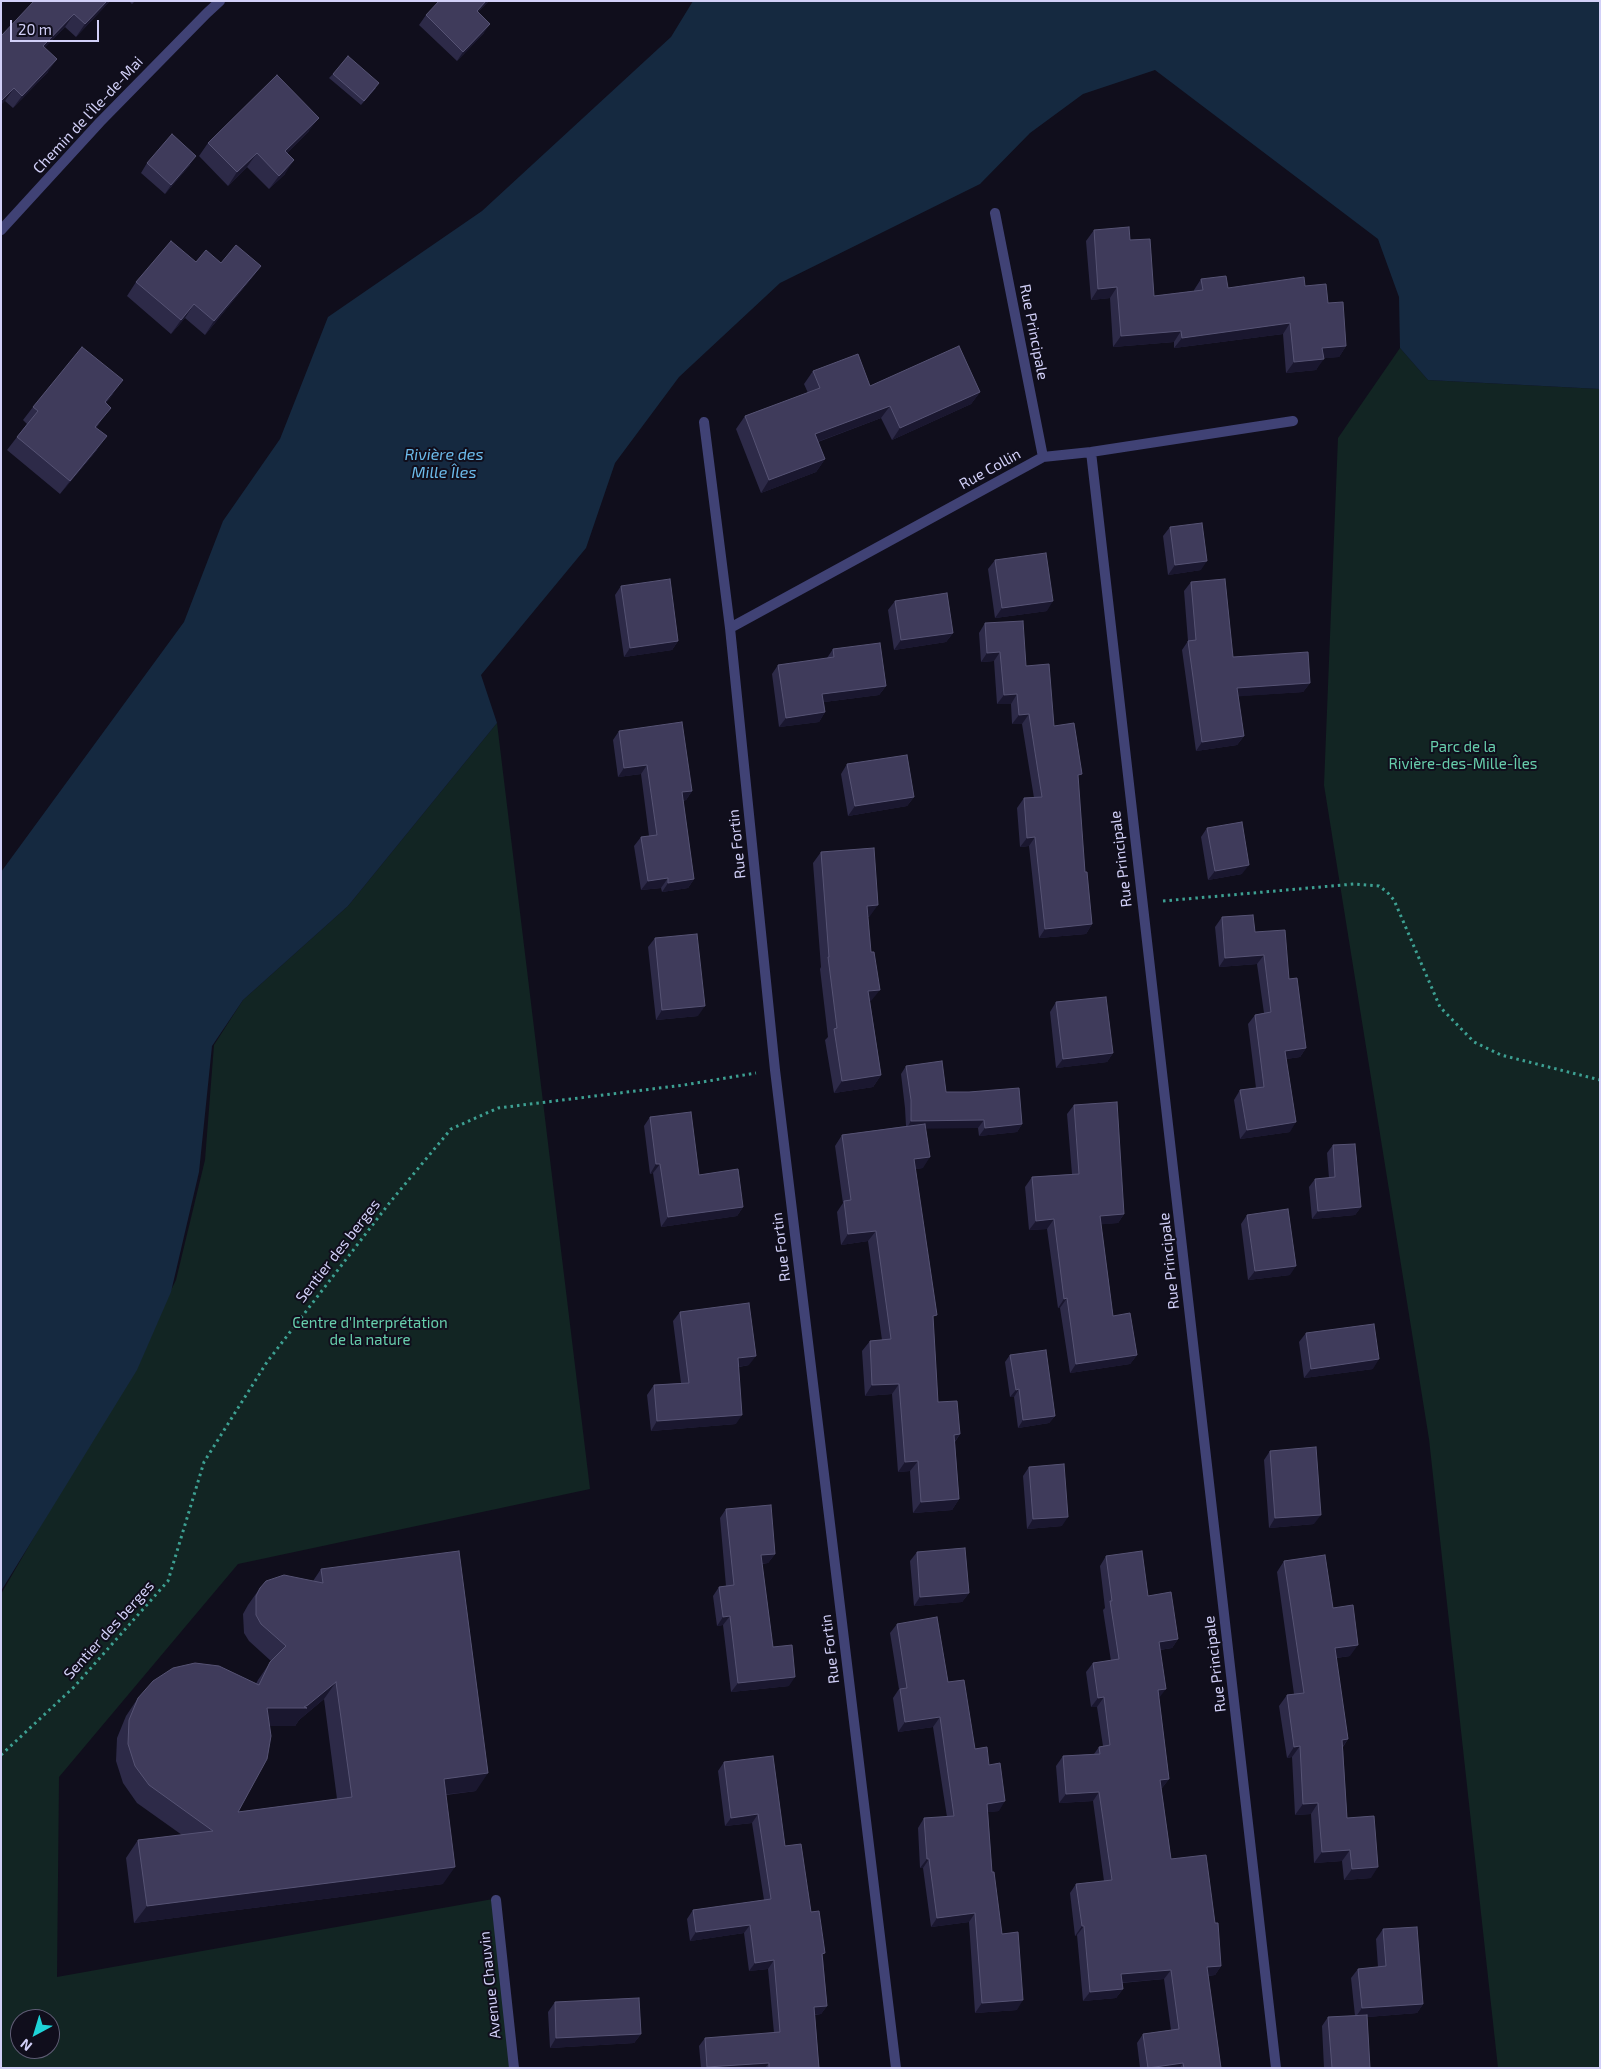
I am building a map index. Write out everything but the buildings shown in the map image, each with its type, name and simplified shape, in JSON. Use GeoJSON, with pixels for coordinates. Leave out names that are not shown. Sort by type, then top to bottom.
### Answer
{"type":"FeatureCollection","features":[{"type":"Feature","properties":{"kind":"street","name":"Chemin de l'Île-de-Mai"},"geometry":{"type":"LineString","coordinates":[[1,230],[100,122],[200,19],[220,1]]}},
{"type":"Feature","properties":{"kind":"street","name":"Rue Principale"},"geometry":{"type":"LineString","coordinates":[[995,212],[1043,457]]}},
{"type":"Feature","properties":{"kind":"street","name":"Rue Collin"},"geometry":{"type":"LineString","coordinates":[[730,628],[1043,457],[1091,452],[1293,421]]}},
{"type":"Feature","properties":{"kind":"street","name":"Rue Fortin"},"geometry":{"type":"LineString","coordinates":[[704,422],[730,628],[774,1070],[896,2068]]}},
{"type":"Feature","properties":{"kind":"street","name":"Rue Principale"},"geometry":{"type":"LineString","coordinates":[[1091,452],[1276,2068]]}},
{"type":"Feature","properties":{"kind":"street","name":"Avenue Chauvin"},"geometry":{"type":"LineString","coordinates":[[496,1900],[514,2068]]}},
{"type":"Feature","properties":{"kind":"path"},"geometry":{"type":"LineString","coordinates":[[1159,901],[1365,884],[1378,886],[1394,900],[1440,1007],[1474,1042],[1501,1055],[1600,1080]]}},
{"type":"Feature","properties":{"kind":"path","name":"Sentier des berges"},"geometry":{"type":"LineString","coordinates":[[1,1755],[74,1686],[168,1582],[204,1462],[267,1362],[391,1202],[451,1130],[498,1108],[684,1085],[774,1070]]}},
{"type":"Feature","properties":{"kind":"green space","name":"Parc de la Rivière-des-Mille-Îles"},"geometry":{"type":"Polygon","coordinates":[[[1400,348],[1428,380],[1600,389],[1600,2068],[1498,2068],[1429,1439],[1324,785],[1338,438],[1400,348]]]}},
{"type":"Feature","properties":{"kind":"green space","name":"Centre d'Interprétation de la nature"},"geometry":{"type":"Polygon","coordinates":[[[497,723],[590,1489],[238,1564],[59,1777],[57,1977],[493,1899],[511,2068],[1,2068],[1,1594],[135,1363],[176,1280],[205,1160],[214,1045],[243,1000],[348,906],[497,723]]]}},
{"type":"Feature","properties":{"kind":"water","name":"Rivière des Mille Îles"},"geometry":{"type":"Polygon","coordinates":[[[693,1],[1600,1],[1600,389],[1428,380],[1400,348],[1399,297],[1378,239],[1155,70],[1083,94],[1030,133],[980,184],[780,283],[679,377],[615,463],[586,548],[481,675],[497,723],[348,906],[243,1000],[212,1046],[199,1172],[171,1292],[137,1370],[1,1591],[1,872],[184,622],[223,521],[280,439],[328,317],[482,211],[671,37],[693,1]]]}}]}
